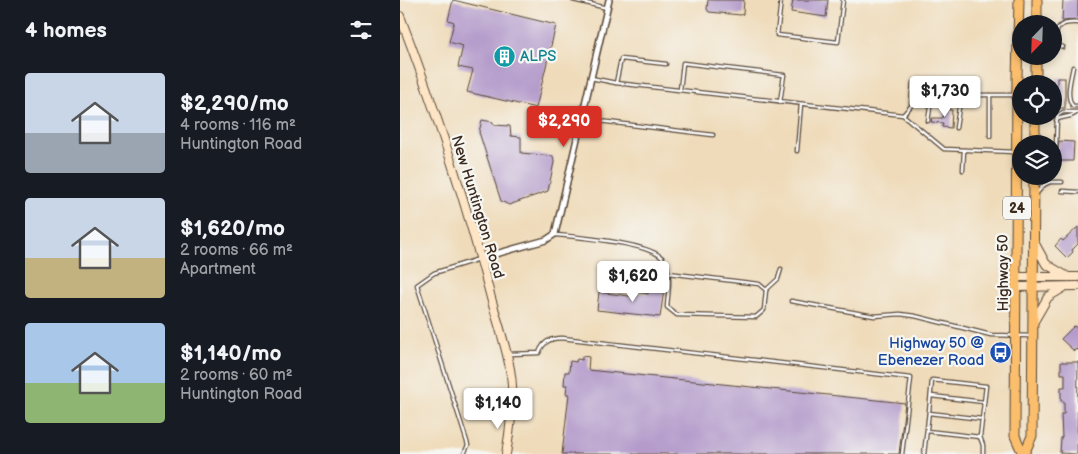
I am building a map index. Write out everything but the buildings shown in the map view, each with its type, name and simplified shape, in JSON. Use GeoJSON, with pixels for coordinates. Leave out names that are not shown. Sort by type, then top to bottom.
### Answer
{"type":"FeatureCollection","features":[{"type":"Feature","properties":{"kind":"main road","name":"Highway 50"},"geometry":{"type":"LineString","coordinates":[[1018,75],[1020,0]]}},
{"type":"Feature","properties":{"kind":"main road"},"geometry":{"type":"LineString","coordinates":[[1037,0],[1037,15]]}},
{"type":"Feature","properties":{"kind":"main road","name":"Highway 50"},"geometry":{"type":"LineString","coordinates":[[1017,185],[1015,436],[1024,454]]}},
{"type":"Feature","properties":{"kind":"main road","name":"Highway 50"},"geometry":{"type":"LineString","coordinates":[[1024,454],[1032,436],[1034,185]]}},
{"type":"Feature","properties":{"kind":"street"},"geometry":{"type":"LineString","coordinates":[[481,258],[546,240],[555,234],[609,0]]}},
{"type":"Feature","properties":{"kind":"street","name":"New Huntington Road"},"geometry":{"type":"LineString","coordinates":[[400,16],[424,81],[481,258],[505,354],[512,384],[512,410],[506,454]]}},
{"type":"Feature","properties":{"kind":"street"},"geometry":{"type":"LineString","coordinates":[[1034,241],[1046,264],[1074,277]]}},
{"type":"Feature","properties":{"kind":"street"},"geometry":{"type":"LineString","coordinates":[[1017,277],[1033,282],[1078,286]]}},
{"type":"Feature","properties":{"kind":"street"},"geometry":{"type":"LineString","coordinates":[[1017,287],[1033,282],[1074,277]]}},
{"type":"Feature","properties":{"kind":"street"},"geometry":{"type":"LineString","coordinates":[[1033,323],[1048,298],[1066,286]]}},
{"type":"Feature","properties":{"kind":"lane"},"geometry":{"type":"LineString","coordinates":[[572,0],[588,2],[607,8]]}},
{"type":"Feature","properties":{"kind":"lane"},"geometry":{"type":"LineString","coordinates":[[781,0],[777,35],[838,42],[842,0]]}},
{"type":"Feature","properties":{"kind":"lane"},"geometry":{"type":"LineString","coordinates":[[1063,47],[1058,45],[1057,29],[1067,22],[1078,23]]}},
{"type":"Feature","properties":{"kind":"lane"},"geometry":{"type":"LineString","coordinates":[[616,83],[621,59],[666,64]]}},
{"type":"Feature","properties":{"kind":"lane"},"geometry":{"type":"LineString","coordinates":[[680,90],[683,63],[784,75],[780,102]]}},
{"type":"Feature","properties":{"kind":"lane"},"geometry":{"type":"LineString","coordinates":[[1073,67],[1069,101],[1072,106],[1078,106]]}},
{"type":"Feature","properties":{"kind":"lane"},"geometry":{"type":"LineString","coordinates":[[591,78],[616,83],[903,115],[944,149],[1012,152]]}},
{"type":"Feature","properties":{"kind":"lane"},"geometry":{"type":"LineString","coordinates":[[903,115],[911,106],[913,83]]}},
{"type":"Feature","properties":{"kind":"lane"},"geometry":{"type":"LineString","coordinates":[[928,121],[932,89]]}},
{"type":"Feature","properties":{"kind":"lane"},"geometry":{"type":"LineString","coordinates":[[956,128],[960,103],[964,95],[1012,95]]}},
{"type":"Feature","properties":{"kind":"lane"},"geometry":{"type":"LineString","coordinates":[[990,95],[990,136]]}},
{"type":"Feature","properties":{"kind":"lane"},"geometry":{"type":"LineString","coordinates":[[931,101],[960,103]]}},
{"type":"Feature","properties":{"kind":"lane"},"geometry":{"type":"LineString","coordinates":[[797,151],[801,104]]}},
{"type":"Feature","properties":{"kind":"lane"},"geometry":{"type":"LineString","coordinates":[[1062,113],[1078,112]]}},
{"type":"Feature","properties":{"kind":"lane"},"geometry":{"type":"LineString","coordinates":[[1062,118],[1070,117],[1078,112]]}},
{"type":"Feature","properties":{"kind":"lane"},"geometry":{"type":"LineString","coordinates":[[582,119],[713,135]]}},
{"type":"Feature","properties":{"kind":"lane"},"geometry":{"type":"LineString","coordinates":[[963,170],[964,150]]}},
{"type":"Feature","properties":{"kind":"lane"},"geometry":{"type":"LineString","coordinates":[[1034,198],[1040,189],[1046,185]]}},
{"type":"Feature","properties":{"kind":"lane"},"geometry":{"type":"LineString","coordinates":[[1062,191],[1078,192]]}},
{"type":"Feature","properties":{"kind":"lane"},"geometry":{"type":"LineString","coordinates":[[555,234],[613,242],[650,250],[664,260],[668,273],[667,307],[677,316],[756,318],[764,310],[766,290],[778,279],[781,269]]}},
{"type":"Feature","properties":{"kind":"lane"},"geometry":{"type":"LineString","coordinates":[[464,454],[468,444],[417,285],[434,273],[481,258]]}},
{"type":"Feature","properties":{"kind":"lane"},"geometry":{"type":"LineString","coordinates":[[668,273],[759,284],[766,290]]}},
{"type":"Feature","properties":{"kind":"lane"},"geometry":{"type":"LineString","coordinates":[[791,301],[874,316],[900,314],[915,316],[991,335],[1033,336]]}},
{"type":"Feature","properties":{"kind":"lane"},"geometry":{"type":"LineString","coordinates":[[505,354],[539,353],[548,340],[562,338],[911,378],[902,454]]}},
{"type":"Feature","properties":{"kind":"lane"},"geometry":{"type":"LineString","coordinates":[[924,454],[932,380],[986,386],[980,437],[983,445],[983,454]]}},
{"type":"Feature","properties":{"kind":"lane"},"geometry":{"type":"LineString","coordinates":[[931,396],[984,402]]}},
{"type":"Feature","properties":{"kind":"lane"},"geometry":{"type":"LineString","coordinates":[[929,413],[982,419]]}},
{"type":"Feature","properties":{"kind":"lane"},"geometry":{"type":"LineString","coordinates":[[927,431],[980,437]]}},
{"type":"Feature","properties":{"kind":"place","name":"ALPS"},"geometry":{"type":"Point","coordinates":[504,56]}},
{"type":"Feature","properties":{"kind":"place","name":"Highway 50 @ Ebenezer Road"},"geometry":{"type":"Point","coordinates":[1000,352]}}]}
